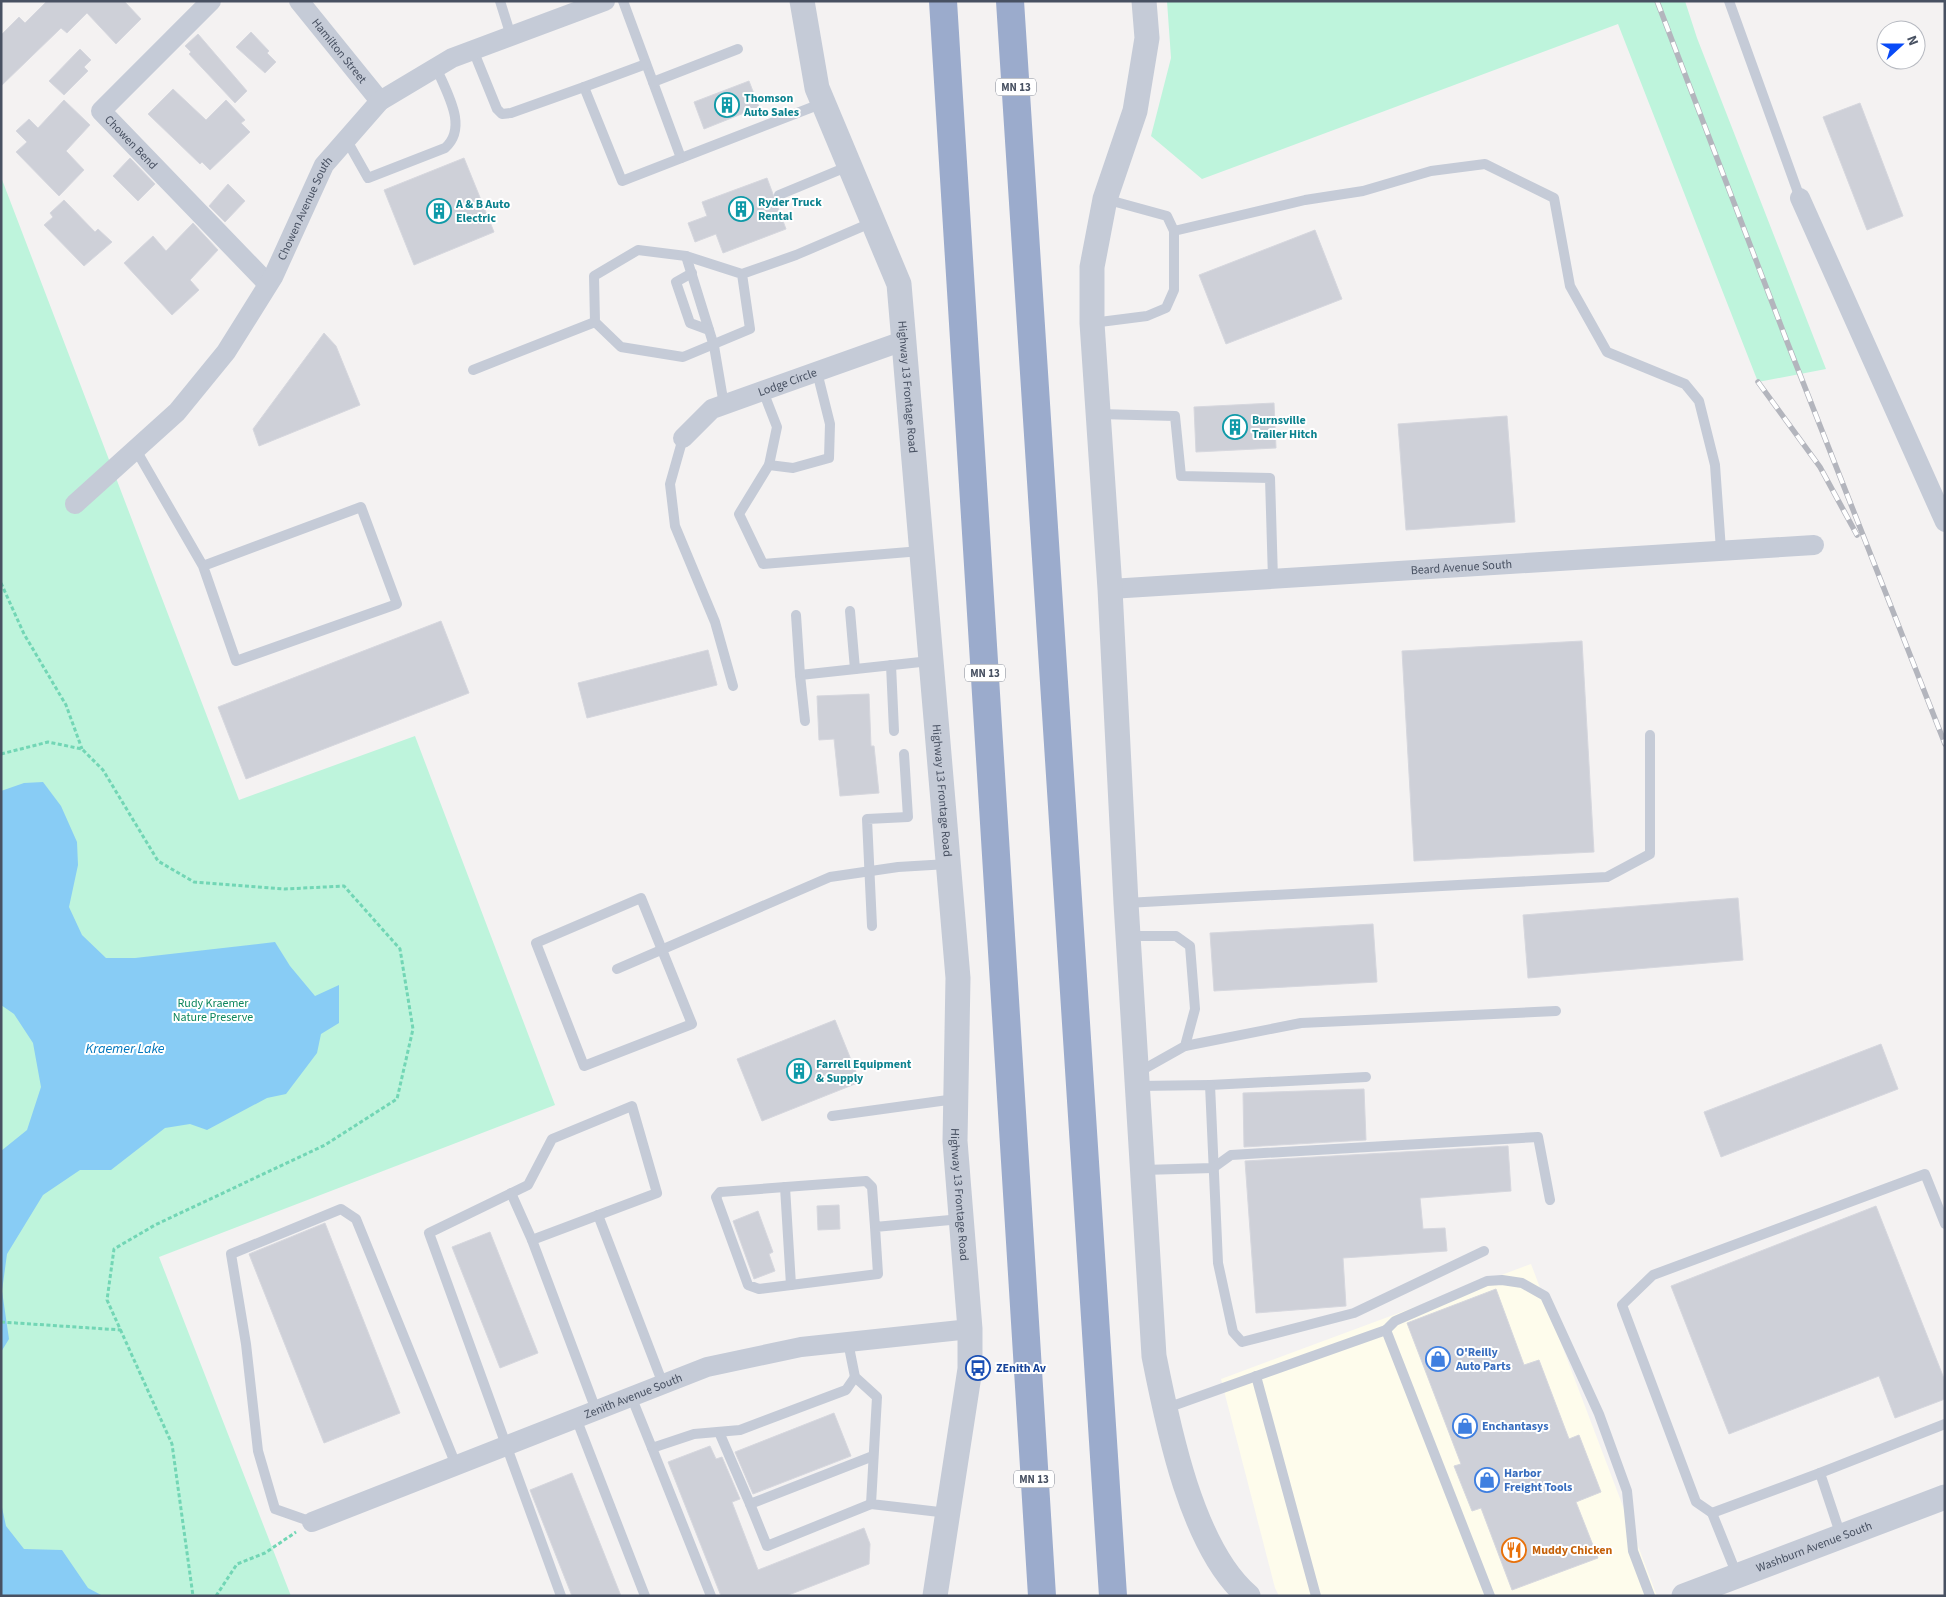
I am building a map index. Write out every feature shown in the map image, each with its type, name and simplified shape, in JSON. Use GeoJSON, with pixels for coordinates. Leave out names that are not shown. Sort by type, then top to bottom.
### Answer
{"type":"FeatureCollection","features":[{"type":"Feature","properties":{"kind":"highway","name":"MN 13"},"geometry":{"type":"LineString","coordinates":[[943,1],[1042,1596]]}},
{"type":"Feature","properties":{"kind":"highway","name":"MN 13"},"geometry":{"type":"LineString","coordinates":[[1010,1],[1113,1596]]}},
{"type":"Feature","properties":{"kind":"street","name":"Chowen Bend"},"geometry":{"type":"LineString","coordinates":[[211,1],[101,111],[268,284]]}},
{"type":"Feature","properties":{"kind":"street","name":"Hamilton Street"},"geometry":{"type":"LineString","coordinates":[[299,1],[380,101]]}},
{"type":"Feature","properties":{"kind":"street","name":"Chowen Avenue South"},"geometry":{"type":"LineString","coordinates":[[75,504],[177,412],[226,352],[268,284],[324,165],[380,101],[452,58],[605,1]]}},
{"type":"Feature","properties":{"kind":"street","name":"Highway 13 Frontage Road"},"geometry":{"type":"LineString","coordinates":[[802,1],[817,88],[899,284],[958,978],[955,1141],[970,1329],[970,1370],[935,1596]]}},
{"type":"Feature","properties":{"kind":"street"},"geometry":{"type":"LineString","coordinates":[[1144,1],[1146,38],[1135,111],[1105,199],[1092,267],[1092,324],[1110,589],[1127,936],[1154,1356],[1164,1409],[1183,1474],[1205,1537],[1223,1569],[1248,1596]]}},
{"type":"Feature","properties":{"kind":"street"},"geometry":{"type":"LineString","coordinates":[[1800,198],[1945,522]]}},
{"type":"Feature","properties":{"kind":"street","name":"Lodge Circle"},"geometry":{"type":"LineString","coordinates":[[682,438],[712,409],[903,341]]}},
{"type":"Feature","properties":{"kind":"street","name":"Beard Avenue South"},"geometry":{"type":"LineString","coordinates":[[1110,589],[1814,544]]}},
{"type":"Feature","properties":{"kind":"street","name":"Zenith Avenue South"},"geometry":{"type":"LineString","coordinates":[[312,1522],[706,1367],[801,1347],[970,1329]]}},
{"type":"Feature","properties":{"kind":"street","name":"Washburn Avenue South"},"geometry":{"type":"LineString","coordinates":[[1684,1596],[1945,1497]]}},
{"type":"Feature","properties":{"kind":"lane"},"geometry":{"type":"LineString","coordinates":[[500,1],[511,36]]}},
{"type":"Feature","properties":{"kind":"lane"},"geometry":{"type":"LineString","coordinates":[[623,1],[681,158]]}},
{"type":"Feature","properties":{"kind":"lane"},"geometry":{"type":"LineString","coordinates":[[1729,1],[1800,198]]}},
{"type":"Feature","properties":{"kind":"lane"},"geometry":{"type":"LineString","coordinates":[[653,82],[738,49]]}},
{"type":"Feature","properties":{"kind":"lane"},"geometry":{"type":"LineString","coordinates":[[473,50],[497,109],[502,114],[511,113],[646,64]]}},
{"type":"Feature","properties":{"kind":"lane"},"geometry":{"type":"LineString","coordinates":[[346,140],[368,178],[445,148],[454,141],[457,132],[456,115],[436,67]]}},
{"type":"Feature","properties":{"kind":"lane"},"geometry":{"type":"LineString","coordinates":[[584,87],[622,181],[823,103]]}},
{"type":"Feature","properties":{"kind":"lane"},"geometry":{"type":"LineString","coordinates":[[1174,231],[1279,206],[1363,191],[1431,171],[1485,164],[1554,198],[1570,286],[1607,352],[1685,384],[1700,401],[1715,465],[1721,550]]}},
{"type":"Feature","properties":{"kind":"lane"},"geometry":{"type":"LineString","coordinates":[[779,195],[850,166]]}},
{"type":"Feature","properties":{"kind":"lane"},"geometry":{"type":"LineString","coordinates":[[1092,324],[1147,316],[1166,308],[1174,290],[1174,231],[1167,216],[1105,199]]}},
{"type":"Feature","properties":{"kind":"lane"},"geometry":{"type":"LineString","coordinates":[[742,274],[750,329],[683,358],[621,347],[595,322],[594,276],[638,250],[686,256],[742,274],[796,255],[873,222]]}},
{"type":"Feature","properties":{"kind":"lane"},"geometry":{"type":"LineString","coordinates":[[686,256],[714,346],[724,405]]}},
{"type":"Feature","properties":{"kind":"lane"},"geometry":{"type":"LineString","coordinates":[[692,273],[676,282],[690,322],[709,330]]}},
{"type":"Feature","properties":{"kind":"lane"},"geometry":{"type":"LineString","coordinates":[[473,370],[595,322]]}},
{"type":"Feature","properties":{"kind":"lane"},"geometry":{"type":"LineString","coordinates":[[769,465],[793,468],[829,458],[830,424],[817,372]]}},
{"type":"Feature","properties":{"kind":"lane"},"geometry":{"type":"LineString","coordinates":[[763,391],[777,427],[769,465],[739,514],[763,564],[921,550]]}},
{"type":"Feature","properties":{"kind":"lane"},"geometry":{"type":"LineString","coordinates":[[1097,414],[1174,416],[1181,476],[1270,478],[1273,579]]}},
{"type":"Feature","properties":{"kind":"lane"},"geometry":{"type":"LineString","coordinates":[[682,438],[670,484],[675,526],[715,622],[733,686]]}},
{"type":"Feature","properties":{"kind":"lane"},"geometry":{"type":"LineString","coordinates":[[136,450],[203,566],[236,661],[398,604],[361,507],[203,566]]}},
{"type":"Feature","properties":{"kind":"lane"},"geometry":{"type":"LineString","coordinates":[[850,611],[855,669]]}},
{"type":"Feature","properties":{"kind":"lane"},"geometry":{"type":"LineString","coordinates":[[796,614],[805,721]]}},
{"type":"Feature","properties":{"kind":"lane"},"geometry":{"type":"LineString","coordinates":[[800,675],[930,661]]}},
{"type":"Feature","properties":{"kind":"lane"},"geometry":{"type":"LineString","coordinates":[[891,665],[894,731]]}},
{"type":"Feature","properties":{"kind":"lane"},"geometry":{"type":"LineString","coordinates":[[1126,903],[1607,878],[1650,854],[1650,735]]}},
{"type":"Feature","properties":{"kind":"lane"},"geometry":{"type":"LineString","coordinates":[[872,926],[867,819],[908,817],[904,754]]}},
{"type":"Feature","properties":{"kind":"lane"},"geometry":{"type":"LineString","coordinates":[[617,969],[830,878],[898,867],[948,864]]}},
{"type":"Feature","properties":{"kind":"lane"},"geometry":{"type":"LineString","coordinates":[[641,898],[662,950],[692,1024],[584,1066],[536,943],[641,898]]}},
{"type":"Feature","properties":{"kind":"lane"},"geometry":{"type":"LineString","coordinates":[[1127,936],[1176,936],[1190,946],[1195,1009],[1185,1046]]}},
{"type":"Feature","properties":{"kind":"lane"},"geometry":{"type":"LineString","coordinates":[[1136,1079],[1185,1046],[1301,1022],[1556,1011]]}},
{"type":"Feature","properties":{"kind":"lane"},"geometry":{"type":"LineString","coordinates":[[1136,1079],[1210,1085],[1366,1077]]}},
{"type":"Feature","properties":{"kind":"lane"},"geometry":{"type":"LineString","coordinates":[[1210,1085],[1218,1263],[1233,1332],[1242,1342],[1354,1313],[1484,1252]]}},
{"type":"Feature","properties":{"kind":"lane"},"geometry":{"type":"LineString","coordinates":[[832,1116],[956,1099]]}},
{"type":"Feature","properties":{"kind":"lane"},"geometry":{"type":"LineString","coordinates":[[532,1240],[657,1193],[632,1106],[552,1139],[528,1185],[429,1234],[561,1596]]}},
{"type":"Feature","properties":{"kind":"lane"},"geometry":{"type":"LineString","coordinates":[[1143,1170],[1213,1168],[1231,1155],[1538,1137],[1550,1200]]}},
{"type":"Feature","properties":{"kind":"lane"},"geometry":{"type":"LineString","coordinates":[[1737,1575],[1712,1512],[1696,1502],[1622,1305],[1653,1275],[1925,1174],[1945,1224]]}},
{"type":"Feature","properties":{"kind":"lane"},"geometry":{"type":"LineString","coordinates":[[866,1181],[872,1187],[875,1227],[878,1274],[759,1289],[748,1285],[716,1198],[720,1192],[866,1181]]}},
{"type":"Feature","properties":{"kind":"lane"},"geometry":{"type":"LineString","coordinates":[[785,1187],[791,1285]]}},
{"type":"Feature","properties":{"kind":"lane"},"geometry":{"type":"LineString","coordinates":[[511,1193],[532,1240],[596,1410]]}},
{"type":"Feature","properties":{"kind":"lane"},"geometry":{"type":"LineString","coordinates":[[312,1522],[275,1509],[258,1451],[246,1344],[231,1254],[341,1209],[356,1219],[456,1465]]}},
{"type":"Feature","properties":{"kind":"lane"},"geometry":{"type":"LineString","coordinates":[[598,1215],[663,1384]]}},
{"type":"Feature","properties":{"kind":"lane"},"geometry":{"type":"LineString","coordinates":[[875,1227],[961,1218]]}},
{"type":"Feature","properties":{"kind":"lane"},"geometry":{"type":"LineString","coordinates":[[1164,1409],[1386,1330],[1394,1321],[1487,1281],[1502,1280],[1522,1283],[1545,1296],[1599,1414],[1627,1491],[1633,1551],[1650,1596]]}},
{"type":"Feature","properties":{"kind":"lane"},"geometry":{"type":"LineString","coordinates":[[1386,1330],[1490,1596]]}},
{"type":"Feature","properties":{"kind":"lane"},"geometry":{"type":"LineString","coordinates":[[848,1342],[855,1377],[877,1397],[871,1504]]}},
{"type":"Feature","properties":{"kind":"lane"},"geometry":{"type":"LineString","coordinates":[[1256,1376],[1316,1596]]}},
{"type":"Feature","properties":{"kind":"lane"},"geometry":{"type":"LineString","coordinates":[[652,1448],[694,1434],[740,1430],[846,1390],[855,1377]]}},
{"type":"Feature","properties":{"kind":"lane"},"geometry":{"type":"LineString","coordinates":[[631,1396],[710,1596]]}},
{"type":"Feature","properties":{"kind":"lane"},"geometry":{"type":"LineString","coordinates":[[576,1418],[645,1596]]}},
{"type":"Feature","properties":{"kind":"lane"},"geometry":{"type":"LineString","coordinates":[[1712,1512],[1820,1473],[1945,1424]]}},
{"type":"Feature","properties":{"kind":"lane"},"geometry":{"type":"LineString","coordinates":[[719,1432],[767,1546],[871,1504],[949,1513]]}},
{"type":"Feature","properties":{"kind":"lane"},"geometry":{"type":"LineString","coordinates":[[750,1504],[873,1456]]}},
{"type":"Feature","properties":{"kind":"lane"},"geometry":{"type":"LineString","coordinates":[[1820,1473],[1841,1536]]}},
{"type":"Feature","properties":{"kind":"path"},"geometry":{"type":"LineString","coordinates":[[1,583],[24,634],[66,705],[82,749],[102,770],[158,861],[194,882],[285,889],[344,886],[400,949],[413,1029],[397,1099],[325,1145],[155,1225],[114,1249],[107,1300],[172,1444],[193,1596]]}},
{"type":"Feature","properties":{"kind":"path"},"geometry":{"type":"LineString","coordinates":[[1,754],[48,742],[82,749]]}},
{"type":"Feature","properties":{"kind":"path"},"geometry":{"type":"LineString","coordinates":[[1,1322],[121,1330]]}},
{"type":"Feature","properties":{"kind":"path"},"geometry":{"type":"LineString","coordinates":[[216,1596],[237,1564],[265,1553],[312,1522]]}},
{"type":"Feature","properties":{"kind":"shaded area"},"geometry":{"type":"Polygon","coordinates":[[[1531,1264],[1657,1596],[1279,1596],[1275,1588],[1221,1379],[1531,1264]]]}},
{"type":"Feature","properties":{"kind":"green space"},"geometry":{"type":"Polygon","coordinates":[[[1167,1],[1685,1],[1697,38],[1826,369],[1758,382],[1618,24],[1202,179],[1151,136],[1171,58],[1167,1]]]}},
{"type":"Feature","properties":{"kind":"green space","name":"Rudy Kraemer Nature Preserve"},"geometry":{"type":"Polygon","coordinates":[[[1,177],[239,800],[415,736],[555,1105],[159,1257],[291,1596],[1,1596],[1,177]]]}},
{"type":"Feature","properties":{"kind":"water","name":"Kraemer Lake"},"geometry":{"type":"Polygon","coordinates":[[[43,782],[61,806],[77,842],[78,865],[69,907],[82,935],[106,958],[135,958],[275,942],[290,966],[315,996],[339,985],[339,1023],[321,1034],[317,1053],[286,1094],[267,1098],[207,1130],[190,1124],[165,1128],[111,1170],[80,1170],[43,1195],[7,1254],[2,1291],[9,1339],[1,1352],[1,1151],[27,1130],[41,1087],[33,1043],[14,1014],[1,1005],[1,791],[24,783],[43,782]]]}},
{"type":"Feature","properties":{"kind":"water"},"geometry":{"type":"Polygon","coordinates":[[[1,1503],[6,1526],[24,1549],[62,1550],[88,1588],[103,1596],[1,1596],[1,1503]]]}},
{"type":"Feature","properties":{"kind":"building"},"geometry":{"type":"Polygon","coordinates":[[[47,1],[124,1],[141,19],[116,44],[87,13],[67,33],[61,28],[1,86],[1,35],[19,17],[25,23],[47,1]]]}},
{"type":"Feature","properties":{"kind":"building"},"geometry":{"type":"Polygon","coordinates":[[[251,32],[269,51],[267,53],[276,62],[265,73],[236,47],[251,32]]]}},
{"type":"Feature","properties":{"kind":"building"},"geometry":{"type":"Polygon","coordinates":[[[198,34],[247,91],[235,103],[189,54],[191,52],[185,46],[198,34]]]}},
{"type":"Feature","properties":{"kind":"building"},"geometry":{"type":"Polygon","coordinates":[[[80,49],[91,60],[84,67],[88,71],[64,95],[49,81],[80,49]]]}},
{"type":"Feature","properties":{"kind":"building","name":"Thomson Auto Sales"},"geometry":{"type":"Polygon","coordinates":[[[749,81],[759,107],[704,129],[694,102],[749,81]]]}},
{"type":"Feature","properties":{"kind":"building"},"geometry":{"type":"Polygon","coordinates":[[[173,89],[206,120],[226,100],[245,120],[241,123],[250,132],[210,170],[202,162],[200,164],[148,114],[173,89]]]}},
{"type":"Feature","properties":{"kind":"building"},"geometry":{"type":"Polygon","coordinates":[[[64,100],[90,125],[66,151],[84,170],[59,196],[16,152],[27,142],[16,131],[29,119],[38,128],[64,100]]]}},
{"type":"Feature","properties":{"kind":"building"},"geometry":{"type":"Polygon","coordinates":[[[1860,103],[1903,216],[1867,230],[1823,117],[1860,103]]]}},
{"type":"Feature","properties":{"kind":"building"},"geometry":{"type":"Polygon","coordinates":[[[130,158],[155,184],[138,201],[113,176],[130,158]]]}},
{"type":"Feature","properties":{"kind":"building","name":"A & B Auto Electric"},"geometry":{"type":"Polygon","coordinates":[[[464,158],[494,232],[414,265],[384,190],[464,158]]]}},
{"type":"Feature","properties":{"kind":"building","name":"Ryder Truck Rental"},"geometry":{"type":"Polygon","coordinates":[[[767,178],[786,229],[723,253],[716,234],[695,242],[688,223],[707,216],[702,202],[767,178]]]}},
{"type":"Feature","properties":{"kind":"building"},"geometry":{"type":"Polygon","coordinates":[[[228,184],[245,201],[225,222],[209,206],[228,184]]]}},
{"type":"Feature","properties":{"kind":"building"},"geometry":{"type":"Polygon","coordinates":[[[64,200],[95,232],[98,229],[112,242],[84,266],[44,225],[53,217],[50,213],[64,200]]]}},
{"type":"Feature","properties":{"kind":"building"},"geometry":{"type":"Polygon","coordinates":[[[193,223],[218,250],[190,280],[199,290],[172,315],[124,263],[153,236],[166,251],[193,223]]]}},
{"type":"Feature","properties":{"kind":"building"},"geometry":{"type":"Polygon","coordinates":[[[1315,230],[1342,299],[1226,344],[1199,275],[1315,230]]]}},
{"type":"Feature","properties":{"kind":"building"},"geometry":{"type":"Polygon","coordinates":[[[324,333],[336,346],[360,405],[259,446],[253,429],[324,333]]]}},
{"type":"Feature","properties":{"kind":"building","name":"Burnsville Trailer Hitch"},"geometry":{"type":"Polygon","coordinates":[[[1274,403],[1276,448],[1196,452],[1194,407],[1274,403]]]}},
{"type":"Feature","properties":{"kind":"building"},"geometry":{"type":"Polygon","coordinates":[[[1507,416],[1515,522],[1406,530],[1398,424],[1507,416]]]}},
{"type":"Feature","properties":{"kind":"building"},"geometry":{"type":"Polygon","coordinates":[[[441,621],[469,693],[246,779],[218,707],[441,621]]]}},
{"type":"Feature","properties":{"kind":"building"},"geometry":{"type":"Polygon","coordinates":[[[1582,641],[1594,852],[1414,861],[1402,651],[1582,641]]]}},
{"type":"Feature","properties":{"kind":"building"},"geometry":{"type":"Polygon","coordinates":[[[708,650],[717,685],[587,718],[578,683],[708,650]]]}},
{"type":"Feature","properties":{"kind":"building"},"geometry":{"type":"Polygon","coordinates":[[[869,694],[871,746],[874,746],[879,793],[840,796],[834,739],[819,740],[817,696],[869,694]]]}},
{"type":"Feature","properties":{"kind":"building"},"geometry":{"type":"Polygon","coordinates":[[[1738,898],[1743,960],[1528,978],[1523,915],[1738,898]]]}},
{"type":"Feature","properties":{"kind":"building"},"geometry":{"type":"Polygon","coordinates":[[[1373,924],[1377,982],[1214,991],[1210,933],[1373,924]]]}},
{"type":"Feature","properties":{"kind":"building","name":"Farrell Equipment & Supply"},"geometry":{"type":"Polygon","coordinates":[[[835,1020],[860,1082],[762,1121],[737,1059],[835,1020]]]}},
{"type":"Feature","properties":{"kind":"building"},"geometry":{"type":"Polygon","coordinates":[[[1881,1044],[1898,1089],[1721,1157],[1704,1112],[1881,1044]]]}},
{"type":"Feature","properties":{"kind":"building"},"geometry":{"type":"Polygon","coordinates":[[[1364,1089],[1366,1140],[1244,1147],[1243,1093],[1364,1089]]]}},
{"type":"Feature","properties":{"kind":"building"},"geometry":{"type":"Polygon","coordinates":[[[1508,1146],[1511,1191],[1420,1198],[1423,1229],[1445,1228],[1447,1251],[1343,1258],[1346,1306],[1256,1313],[1245,1161],[1508,1146]]]}},
{"type":"Feature","properties":{"kind":"building"},"geometry":{"type":"Polygon","coordinates":[[[839,1205],[840,1229],[818,1230],[817,1206],[839,1205]]]}},
{"type":"Feature","properties":{"kind":"building"},"geometry":{"type":"Polygon","coordinates":[[[1876,1206],[1945,1381],[1945,1399],[1895,1418],[1879,1376],[1729,1434],[1671,1286],[1876,1206]]]}},
{"type":"Feature","properties":{"kind":"building"},"geometry":{"type":"Polygon","coordinates":[[[758,1211],[773,1252],[769,1254],[775,1271],[754,1279],[733,1221],[758,1211]]]}},
{"type":"Feature","properties":{"kind":"building"},"geometry":{"type":"Polygon","coordinates":[[[325,1223],[400,1413],[324,1443],[249,1254],[325,1223]]]}},
{"type":"Feature","properties":{"kind":"building"},"geometry":{"type":"Polygon","coordinates":[[[490,1232],[538,1353],[500,1368],[452,1247],[490,1232]]]}},
{"type":"Feature","properties":{"kind":"building"},"geometry":{"type":"Polygon","coordinates":[[[1496,1289],[1524,1365],[1539,1360],[1569,1439],[1579,1435],[1601,1492],[1576,1502],[1598,1558],[1512,1590],[1481,1508],[1472,1511],[1454,1466],[1461,1464],[1407,1323],[1496,1289]]]}},
{"type":"Feature","properties":{"kind":"building"},"geometry":{"type":"Polygon","coordinates":[[[834,1413],[851,1456],[753,1494],[735,1452],[834,1413]]]}},
{"type":"Feature","properties":{"kind":"building"},"geometry":{"type":"Polygon","coordinates":[[[710,1446],[716,1459],[722,1457],[740,1499],[732,1502],[758,1570],[864,1528],[870,1544],[869,1564],[786,1596],[721,1596],[668,1462],[710,1446]]]}},
{"type":"Feature","properties":{"kind":"building"},"geometry":{"type":"Polygon","coordinates":[[[572,1473],[621,1596],[572,1596],[530,1490],[572,1473]]]}},
{"type":"Feature","properties":{"kind":"railway"},"geometry":{"type":"LineString","coordinates":[[1657,1],[1786,339],[1945,744]]}},
{"type":"Feature","properties":{"kind":"railway"},"geometry":{"type":"LineString","coordinates":[[1758,382],[1820,467],[1857,535]]}},
{"type":"Feature","properties":{"kind":"place","name":"Thomson Auto Sales"},"geometry":{"type":"Point","coordinates":[727,105]}},
{"type":"Feature","properties":{"kind":"place","name":"Ryder Truck Rental"},"geometry":{"type":"Point","coordinates":[741,209]}},
{"type":"Feature","properties":{"kind":"place","name":"A & B Auto Electric"},"geometry":{"type":"Point","coordinates":[439,211]}},
{"type":"Feature","properties":{"kind":"place","name":"Burnsville Trailer Hitch"},"geometry":{"type":"Point","coordinates":[1235,427]}},
{"type":"Feature","properties":{"kind":"place","name":"Farrell Equipment & Supply"},"geometry":{"type":"Point","coordinates":[799,1071]}},
{"type":"Feature","properties":{"kind":"place","name":"O'Reilly Auto Parts"},"geometry":{"type":"Point","coordinates":[1438,1359]}},
{"type":"Feature","properties":{"kind":"place","name":"ZEnith Av"},"geometry":{"type":"Point","coordinates":[978,1368]}},
{"type":"Feature","properties":{"kind":"place","name":"Enchantasys"},"geometry":{"type":"Point","coordinates":[1465,1426]}},
{"type":"Feature","properties":{"kind":"place","name":"Harbor Freight Tools"},"geometry":{"type":"Point","coordinates":[1487,1480]}},
{"type":"Feature","properties":{"kind":"place","name":"Muddy Chicken"},"geometry":{"type":"Point","coordinates":[1514,1550]}}]}
